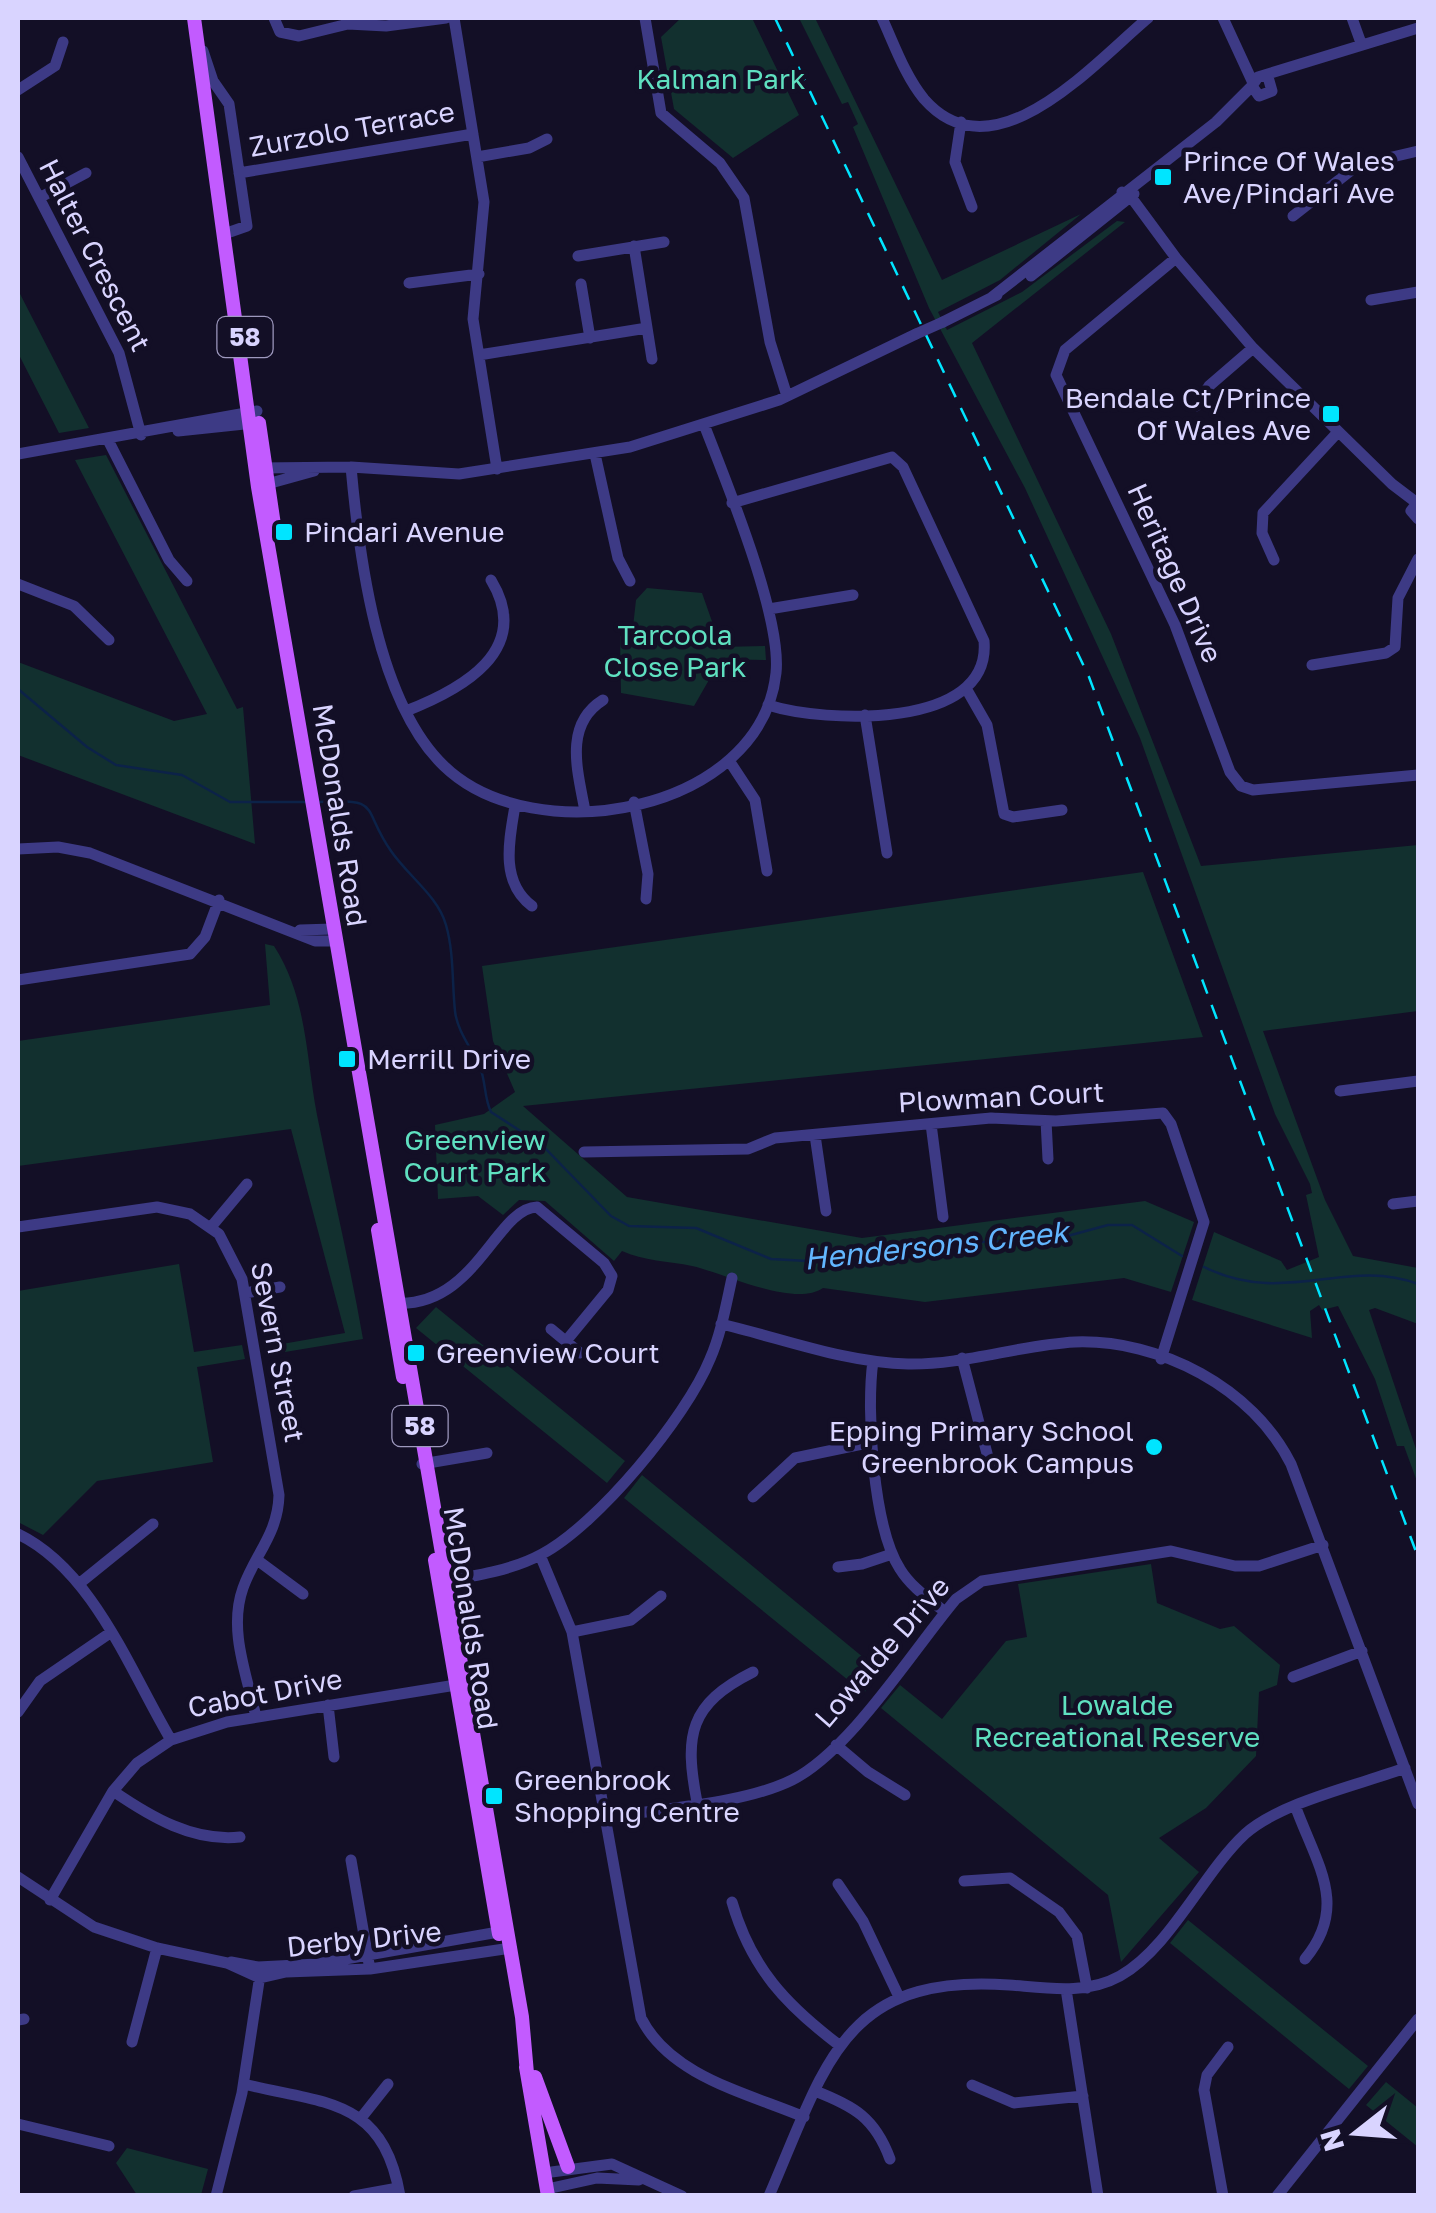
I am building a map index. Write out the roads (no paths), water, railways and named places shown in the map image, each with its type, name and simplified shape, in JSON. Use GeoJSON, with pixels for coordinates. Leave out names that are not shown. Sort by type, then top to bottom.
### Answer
{"type":"FeatureCollection","features":[{"type":"Feature","properties":{"kind":"main road","name":"McDonalds Road"},"geometry":{"type":"LineString","coordinates":[[195,23],[334,935],[459,1683],[525,2043],[527,2073]]}},
{"type":"Feature","properties":{"kind":"main road","name":"McDonalds Road"},"geometry":{"type":"LineString","coordinates":[[506,1948],[548,2192]]}},
{"type":"Feature","properties":{"kind":"main road"},"geometry":{"type":"LineString","coordinates":[[525,2043],[559,2152],[568,2167]]}},
{"type":"Feature","properties":{"kind":"street"},"geometry":{"type":"LineString","coordinates":[[274,18],[283,34],[299,36],[348,24],[386,26],[446,18]]}},
{"type":"Feature","properties":{"kind":"street"},"geometry":{"type":"LineString","coordinates":[[454,18],[485,213],[473,318],[498,469]]}},
{"type":"Feature","properties":{"kind":"street"},"geometry":{"type":"LineString","coordinates":[[645,18],[661,113],[720,164],[748,208],[783,398]]}},
{"type":"Feature","properties":{"kind":"street"},"geometry":{"type":"LineString","coordinates":[[882,18],[924,98],[962,122],[998,126],[1028,116],[1148,18]]}},
{"type":"Feature","properties":{"kind":"street"},"geometry":{"type":"LineString","coordinates":[[1223,18],[1262,84]]}},
{"type":"Feature","properties":{"kind":"street"},"geometry":{"type":"LineString","coordinates":[[1352,18],[1361,43]]}},
{"type":"Feature","properties":{"kind":"street","name":"McDonalds Road"},"geometry":{"type":"LineString","coordinates":[[195,23],[213,81],[229,104],[247,226],[227,233]]}},
{"type":"Feature","properties":{"kind":"street"},"geometry":{"type":"LineString","coordinates":[[262,477],[351,467],[440,474],[498,469],[595,454],[704,427],[783,398],[992,297],[1126,197],[1262,84],[1361,43],[1418,28]]}},
{"type":"Feature","properties":{"kind":"street"},"geometry":{"type":"LineString","coordinates":[[18,90],[55,66],[63,42]]}},
{"type":"Feature","properties":{"kind":"street"},"geometry":{"type":"LineString","coordinates":[[962,122],[955,162],[972,207]]}},
{"type":"Feature","properties":{"kind":"street","name":"Zurzolo Terrace"},"geometry":{"type":"LineString","coordinates":[[239,173],[473,134]]}},
{"type":"Feature","properties":{"kind":"street"},"geometry":{"type":"LineString","coordinates":[[477,157],[529,148],[546,139]]}},
{"type":"Feature","properties":{"kind":"street"},"geometry":{"type":"LineString","coordinates":[[1293,216],[1358,164],[1418,151]]}},
{"type":"Feature","properties":{"kind":"street","name":"Halter Crescent"},"geometry":{"type":"LineString","coordinates":[[18,156],[119,353],[141,435]]}},
{"type":"Feature","properties":{"kind":"street"},"geometry":{"type":"LineString","coordinates":[[39,198],[86,173]]}},
{"type":"Feature","properties":{"kind":"street"},"geometry":{"type":"LineString","coordinates":[[1126,197],[1253,348],[1416,509]]}},
{"type":"Feature","properties":{"kind":"street"},"geometry":{"type":"LineString","coordinates":[[578,256],[664,242]]}},
{"type":"Feature","properties":{"kind":"street"},"geometry":{"type":"LineString","coordinates":[[634,246],[652,359]]}},
{"type":"Feature","properties":{"kind":"street","name":"Heritage Drive"},"geometry":{"type":"LineString","coordinates":[[1176,258],[1064,350],[1056,375],[1181,640],[1230,772],[1241,786],[1254,790],[1418,775]]}},
{"type":"Feature","properties":{"kind":"street"},"geometry":{"type":"LineString","coordinates":[[409,283],[478,274]]}},
{"type":"Feature","properties":{"kind":"street"},"geometry":{"type":"LineString","coordinates":[[581,284],[590,338]]}},
{"type":"Feature","properties":{"kind":"street"},"geometry":{"type":"LineString","coordinates":[[1372,300],[1418,292]]}},
{"type":"Feature","properties":{"kind":"street"},"geometry":{"type":"LineString","coordinates":[[479,356],[647,328]]}},
{"type":"Feature","properties":{"kind":"street"},"geometry":{"type":"LineString","coordinates":[[1196,406],[1209,386],[1253,348]]}},
{"type":"Feature","properties":{"kind":"street"},"geometry":{"type":"LineString","coordinates":[[18,454],[253,418]]}},
{"type":"Feature","properties":{"kind":"street"},"geometry":{"type":"LineString","coordinates":[[351,467],[362,575],[406,712],[444,766],[470,786],[515,806],[585,811],[694,786],[730,762],[752,737],[768,705],[777,649],[769,609],[704,427]]}},
{"type":"Feature","properties":{"kind":"street"},"geometry":{"type":"LineString","coordinates":[[1274,560],[1260,527],[1262,513],[1338,432]]}},
{"type":"Feature","properties":{"kind":"street"},"geometry":{"type":"LineString","coordinates":[[108,440],[169,560],[187,581]]}},
{"type":"Feature","properties":{"kind":"street"},"geometry":{"type":"LineString","coordinates":[[595,454],[618,558],[630,582]]}},
{"type":"Feature","properties":{"kind":"street"},"geometry":{"type":"LineString","coordinates":[[732,504],[880,458],[896,460],[982,632],[984,660],[967,690],[939,704],[820,718],[768,705]]}},
{"type":"Feature","properties":{"kind":"street"},"geometry":{"type":"LineString","coordinates":[[1312,666],[1395,648],[1398,598],[1418,559]]}},
{"type":"Feature","properties":{"kind":"street"},"geometry":{"type":"LineString","coordinates":[[406,712],[466,685],[490,658],[502,615],[491,580]]}},
{"type":"Feature","properties":{"kind":"street"},"geometry":{"type":"LineString","coordinates":[[18,584],[74,606],[110,640]]}},
{"type":"Feature","properties":{"kind":"street"},"geometry":{"type":"LineString","coordinates":[[769,609],[854,595]]}},
{"type":"Feature","properties":{"kind":"street"},"geometry":{"type":"LineString","coordinates":[[967,690],[987,725],[1004,814],[1013,817],[1062,810]]}},
{"type":"Feature","properties":{"kind":"street"},"geometry":{"type":"LineString","coordinates":[[585,811],[577,736],[587,712],[602,700]]}},
{"type":"Feature","properties":{"kind":"street"},"geometry":{"type":"LineString","coordinates":[[865,715],[886,853]]}},
{"type":"Feature","properties":{"kind":"street"},"geometry":{"type":"LineString","coordinates":[[730,762],[754,800],[767,872]]}},
{"type":"Feature","properties":{"kind":"street"},"geometry":{"type":"LineString","coordinates":[[634,802],[648,874],[646,898]]}},
{"type":"Feature","properties":{"kind":"street"},"geometry":{"type":"LineString","coordinates":[[515,806],[510,872],[515,888],[532,906]]}},
{"type":"Feature","properties":{"kind":"street"},"geometry":{"type":"LineString","coordinates":[[18,849],[58,847],[90,853],[219,900],[314,942],[334,935]]}},
{"type":"Feature","properties":{"kind":"street"},"geometry":{"type":"LineString","coordinates":[[18,980],[174,958],[196,951],[219,900]]}},
{"type":"Feature","properties":{"kind":"street"},"geometry":{"type":"LineString","coordinates":[[196,951],[204,962]]}},
{"type":"Feature","properties":{"kind":"street"},"geometry":{"type":"LineString","coordinates":[[1340,1091],[1418,1081]]}},
{"type":"Feature","properties":{"kind":"street","name":"Plowman Court"},"geometry":{"type":"LineString","coordinates":[[584,1152],[748,1149],[767,1140],[930,1124],[1006,1118],[1046,1121],[1154,1112],[1166,1115],[1204,1222],[1161,1359]]}},
{"type":"Feature","properties":{"kind":"street"},"geometry":{"type":"LineString","coordinates":[[1046,1121],[1048,1159]]}},
{"type":"Feature","properties":{"kind":"street"},"geometry":{"type":"LineString","coordinates":[[930,1124],[943,1217]]}},
{"type":"Feature","properties":{"kind":"street"},"geometry":{"type":"LineString","coordinates":[[815,1135],[826,1210]]}},
{"type":"Feature","properties":{"kind":"street"},"geometry":{"type":"LineString","coordinates":[[18,1227],[156,1206],[180,1210],[211,1227],[247,1184]]}},
{"type":"Feature","properties":{"kind":"street"},"geometry":{"type":"LineString","coordinates":[[1393,1204],[1418,1201]]}},
{"type":"Feature","properties":{"kind":"street"},"geometry":{"type":"LineString","coordinates":[[396,1301],[431,1296],[464,1278],[521,1211],[538,1207],[604,1263],[612,1276],[608,1290],[566,1341]]}},
{"type":"Feature","properties":{"kind":"street","name":"Severn Street"},"geometry":{"type":"LineString","coordinates":[[211,1227],[234,1254],[245,1293],[279,1496],[274,1528],[238,1610],[253,1718]]}},
{"type":"Feature","properties":{"kind":"street"},"geometry":{"type":"LineString","coordinates":[[444,1581],[496,1571],[540,1555],[595,1515],[672,1421],[702,1376],[732,1278]]}},
{"type":"Feature","properties":{"kind":"street"},"geometry":{"type":"LineString","coordinates":[[245,1293],[280,1287]]}},
{"type":"Feature","properties":{"kind":"street"},"geometry":{"type":"LineString","coordinates":[[721,1324],[873,1361],[911,1364],[1077,1342],[1107,1344],[1161,1359],[1223,1386],[1266,1424],[1292,1464],[1418,1804]]}},
{"type":"Feature","properties":{"kind":"street"},"geometry":{"type":"LineString","coordinates":[[551,1329],[580,1353]]}},
{"type":"Feature","properties":{"kind":"street"},"geometry":{"type":"LineString","coordinates":[[962,1358],[972,1409],[990,1465]]}},
{"type":"Feature","properties":{"kind":"street"},"geometry":{"type":"LineString","coordinates":[[873,1361],[868,1402],[892,1554],[911,1583],[945,1612]]}},
{"type":"Feature","properties":{"kind":"street"},"geometry":{"type":"LineString","coordinates":[[753,1497],[795,1458],[872,1442]]}},
{"type":"Feature","properties":{"kind":"street"},"geometry":{"type":"LineString","coordinates":[[423,1464],[487,1453]]}},
{"type":"Feature","properties":{"kind":"street"},"geometry":{"type":"LineString","coordinates":[[80,1583],[153,1524]]}},
{"type":"Feature","properties":{"kind":"street"},"geometry":{"type":"LineString","coordinates":[[18,1534],[55,1558],[80,1583],[169,1741]]}},
{"type":"Feature","properties":{"kind":"street","name":"Lowalde Drive"},"geometry":{"type":"LineString","coordinates":[[604,1818],[788,1782],[836,1745],[945,1612],[973,1586],[1007,1575],[1171,1551],[1236,1566],[1259,1566],[1323,1546]]}},
{"type":"Feature","properties":{"kind":"street"},"geometry":{"type":"LineString","coordinates":[[838,1566],[862,1564],[892,1554]]}},
{"type":"Feature","properties":{"kind":"street"},"geometry":{"type":"LineString","coordinates":[[540,1555],[572,1632],[635,1996],[647,2029],[680,2063],[804,2117]]}},
{"type":"Feature","properties":{"kind":"street"},"geometry":{"type":"LineString","coordinates":[[257,1560],[303,1594]]}},
{"type":"Feature","properties":{"kind":"street"},"geometry":{"type":"LineString","coordinates":[[572,1632],[631,1620],[661,1596]]}},
{"type":"Feature","properties":{"kind":"street"},"geometry":{"type":"LineString","coordinates":[[18,1712],[40,1681],[110,1633]]}},
{"type":"Feature","properties":{"kind":"street"},"geometry":{"type":"LineString","coordinates":[[1293,1676],[1362,1651]]}},
{"type":"Feature","properties":{"kind":"street"},"geometry":{"type":"LineString","coordinates":[[697,1802],[690,1750],[694,1725],[712,1697],[753,1672]]}},
{"type":"Feature","properties":{"kind":"street","name":"Cabot Drive"},"geometry":{"type":"LineString","coordinates":[[48,1898],[113,1791],[138,1763],[169,1741],[209,1726],[459,1683]]}},
{"type":"Feature","properties":{"kind":"street"},"geometry":{"type":"LineString","coordinates":[[328,1704],[334,1757]]}},
{"type":"Feature","properties":{"kind":"street"},"geometry":{"type":"LineString","coordinates":[[836,1745],[868,1772],[905,1795]]}},
{"type":"Feature","properties":{"kind":"street"},"geometry":{"type":"LineString","coordinates":[[770,2196],[815,2091],[840,2045],[862,2020],[899,1997],[938,1985],[968,1982],[1086,1988],[1131,1969],[1241,1838],[1266,1820],[1405,1768]]}},
{"type":"Feature","properties":{"kind":"street"},"geometry":{"type":"LineString","coordinates":[[113,1791],[187,1831],[215,1838],[240,1837]]}},
{"type":"Feature","properties":{"kind":"street"},"geometry":{"type":"LineString","coordinates":[[1296,1808],[1330,1912],[1322,1937],[1305,1959]]}},
{"type":"Feature","properties":{"kind":"street"},"geometry":{"type":"LineString","coordinates":[[352,1860],[369,1963]]}},
{"type":"Feature","properties":{"kind":"street","name":"Derby Drive"},"geometry":{"type":"LineString","coordinates":[[18,1877],[48,1898],[117,1933],[157,1948],[258,1974],[506,1948]]}},
{"type":"Feature","properties":{"kind":"street"},"geometry":{"type":"LineString","coordinates":[[964,1881],[1010,1878],[1060,1912],[1077,1936],[1086,1988]]}},
{"type":"Feature","properties":{"kind":"street"},"geometry":{"type":"LineString","coordinates":[[838,1884],[863,1920],[899,1997]]}},
{"type":"Feature","properties":{"kind":"street"},"geometry":{"type":"LineString","coordinates":[[732,1902],[751,1954],[767,1980],[796,2013],[840,2045]]}},
{"type":"Feature","properties":{"kind":"street","name":"Derby Drive"},"geometry":{"type":"LineString","coordinates":[[369,1963],[503,1932]]}},
{"type":"Feature","properties":{"kind":"street"},"geometry":{"type":"LineString","coordinates":[[132,2042],[157,1948]]}},
{"type":"Feature","properties":{"kind":"street"},"geometry":{"type":"LineString","coordinates":[[216,2196],[243,2088],[258,1974]]}},
{"type":"Feature","properties":{"kind":"street"},"geometry":{"type":"LineString","coordinates":[[1066,1989],[1098,2196]]}},
{"type":"Feature","properties":{"kind":"street"},"geometry":{"type":"LineString","coordinates":[[1282,2194],[1418,2019]]}},
{"type":"Feature","properties":{"kind":"street"},"geometry":{"type":"LineString","coordinates":[[1224,2196],[1204,2090],[1207,2075],[1228,2048]]}},
{"type":"Feature","properties":{"kind":"street"},"geometry":{"type":"LineString","coordinates":[[361,2118],[388,2084]]}},
{"type":"Feature","properties":{"kind":"street"},"geometry":{"type":"LineString","coordinates":[[972,2085],[1014,2102],[1083,2096]]}},
{"type":"Feature","properties":{"kind":"street"},"geometry":{"type":"LineString","coordinates":[[243,2088],[329,2101],[361,2118],[384,2144],[399,2192],[354,2196]]}},
{"type":"Feature","properties":{"kind":"street"},"geometry":{"type":"LineString","coordinates":[[815,2091],[866,2115],[878,2130],[890,2158]]}},
{"type":"Feature","properties":{"kind":"street"},"geometry":{"type":"LineString","coordinates":[[18,2124],[109,2146]]}},
{"type":"Feature","properties":{"kind":"street"},"geometry":{"type":"LineString","coordinates":[[544,2172],[612,2164],[682,2196]]}},
{"type":"Feature","properties":{"kind":"street"},"geometry":{"type":"LineString","coordinates":[[548,2192],[612,2177],[653,2183]]}},
{"type":"Feature","properties":{"kind":"waterway","name":"Hendersons Creek"},"geometry":{"type":"LineString","coordinates":[[18,689],[87,747],[116,765],[182,775],[230,802],[306,802]]}},
{"type":"Feature","properties":{"kind":"waterway","name":"Hendersons Creek"},"geometry":{"type":"LineString","coordinates":[[319,802],[353,802],[368,809],[391,851],[430,895],[442,915],[450,946],[456,1018],[480,1067],[491,1112],[542,1145],[611,1216],[629,1226],[696,1228],[771,1259],[844,1263],[931,1254],[962,1243],[1060,1238],[1108,1225],[1132,1225],[1182,1256]]}},
{"type":"Feature","properties":{"kind":"waterway","name":"Hendersons Creek"},"geometry":{"type":"LineString","coordinates":[[1204,1267],[1261,1283],[1366,1276],[1418,1284]]}},
{"type":"Feature","properties":{"kind":"railway"},"geometry":{"type":"LineString","coordinates":[[775,18],[1089,677],[1418,1557]]}},
{"type":"Feature","properties":{"kind":"place","name":"Prince Of Wales Ave/Pindari Ave"},"geometry":{"type":"Point","coordinates":[1163,177]}},
{"type":"Feature","properties":{"kind":"place","name":"Bendale Ct/Prince Of Wales Ave"},"geometry":{"type":"Point","coordinates":[1331,414]}},
{"type":"Feature","properties":{"kind":"place","name":"Pindari Avenue"},"geometry":{"type":"Point","coordinates":[284,532]}},
{"type":"Feature","properties":{"kind":"place","name":"Merrill Drive"},"geometry":{"type":"Point","coordinates":[347,1059]}},
{"type":"Feature","properties":{"kind":"place","name":"Greenview Court"},"geometry":{"type":"Point","coordinates":[416,1353]}},
{"type":"Feature","properties":{"kind":"place","name":"Epping Primary School Greenbrook Campus"},"geometry":{"type":"Point","coordinates":[1154,1447]}},
{"type":"Feature","properties":{"kind":"place","name":"Greenbrook Shopping Centre"},"geometry":{"type":"Point","coordinates":[494,1796]}},
{"type":"Feature","properties":{"kind":"park label","name":"Kalman Park"},"geometry":{"type":"Point","coordinates":[721,79]}},
{"type":"Feature","properties":{"kind":"park label","name":"Tarcoola Close Park"},"geometry":{"type":"Point","coordinates":[675,651]}},
{"type":"Feature","properties":{"kind":"park label","name":"Greenview Court Park"},"geometry":{"type":"Point","coordinates":[475,1156]}},
{"type":"Feature","properties":{"kind":"park label","name":"Lowalde Recreational Reserve"},"geometry":{"type":"Point","coordinates":[1117,1721]}}]}
